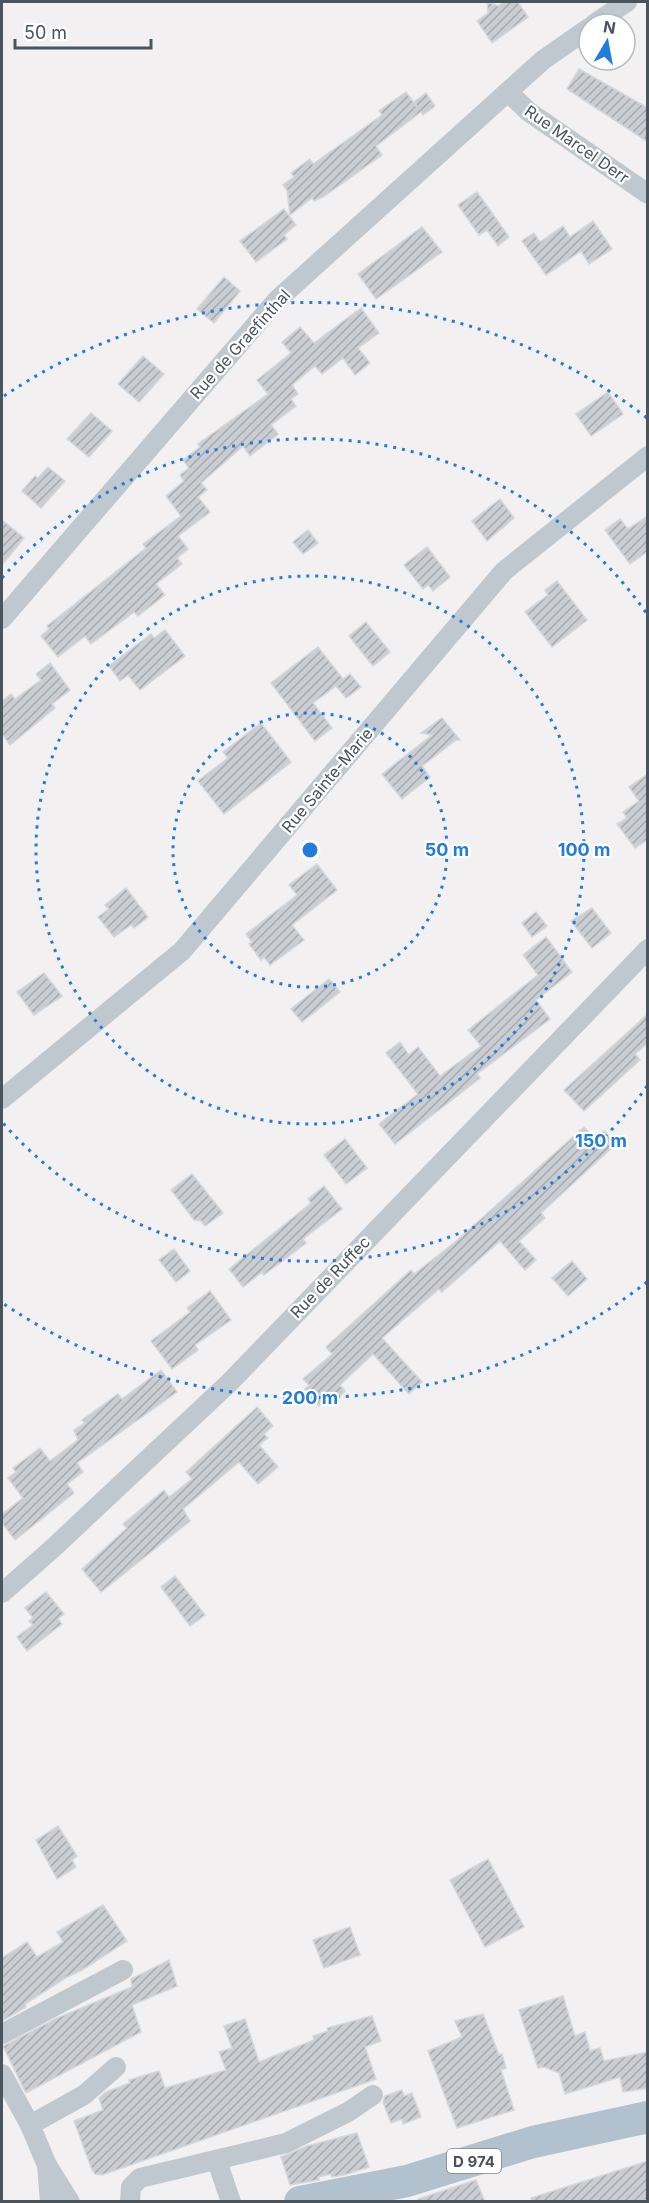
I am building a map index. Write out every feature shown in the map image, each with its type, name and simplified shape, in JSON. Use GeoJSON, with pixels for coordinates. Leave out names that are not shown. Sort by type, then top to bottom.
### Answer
{"type":"FeatureCollection","features":[{"type":"Feature","properties":{"kind":"main road","name":"D 974"},"geometry":{"type":"LineString","coordinates":[[300,2202],[407,2181],[533,2142],[648,2117]]}},
{"type":"Feature","properties":{"kind":"street"},"geometry":{"type":"LineString","coordinates":[[612,12],[627,2]]}},
{"type":"Feature","properties":{"kind":"street","name":"Rue de Graefinthal"},"geometry":{"type":"LineString","coordinates":[[2,619],[277,300],[543,60],[577,36]]}},
{"type":"Feature","properties":{"kind":"street","name":"Rue Marcel Derr"},"geometry":{"type":"LineString","coordinates":[[509,93],[529,112],[648,194]]}},
{"type":"Feature","properties":{"kind":"street","name":"Rue Sainte-Marie"},"geometry":{"type":"LineString","coordinates":[[2,1099],[182,951],[504,572],[648,456]]}},
{"type":"Feature","properties":{"kind":"street","name":"Rue de Ruffec"},"geometry":{"type":"LineString","coordinates":[[2,1593],[229,1383],[648,949]]}},
{"type":"Feature","properties":{"kind":"street"},"geometry":{"type":"LineString","coordinates":[[2,2034],[123,1970]]}},
{"type":"Feature","properties":{"kind":"street"},"geometry":{"type":"LineString","coordinates":[[30,2125],[84,2095],[116,2067]]}},
{"type":"Feature","properties":{"kind":"street"},"geometry":{"type":"LineString","coordinates":[[2,2074],[30,2125],[47,2165],[70,2202]]}},
{"type":"Feature","properties":{"kind":"street"},"geometry":{"type":"LineString","coordinates":[[130,2202],[131,2187],[140,2178],[286,2143],[348,2112],[373,2095]]}},
{"type":"Feature","properties":{"kind":"street"},"geometry":{"type":"LineString","coordinates":[[218,2161],[231,2202]]}},
{"type":"Feature","properties":{"kind":"street"},"geometry":{"type":"LineString","coordinates":[[47,2165],[50,2202]]}},
{"type":"Feature","properties":{"kind":"building"},"geometry":{"type":"Polygon","coordinates":[[[487,2],[498,6],[505,2],[518,2],[528,17],[492,43],[477,21],[488,13],[487,2]]]}},
{"type":"Feature","properties":{"kind":"building"},"geometry":{"type":"Polygon","coordinates":[[[577,72],[584,72],[648,108],[648,142],[567,89],[577,72]]]}},
{"type":"Feature","properties":{"kind":"building"},"geometry":{"type":"Polygon","coordinates":[[[406,92],[417,107],[414,102],[426,93],[435,106],[423,115],[421,112],[376,146],[382,155],[323,197],[314,201],[312,198],[290,215],[287,190],[283,185],[294,177],[291,173],[310,159],[313,164],[382,115],[379,111],[406,92]]]}},
{"type":"Feature","properties":{"kind":"building"},"geometry":{"type":"Polygon","coordinates":[[[477,192],[509,237],[498,246],[487,230],[479,235],[458,205],[477,192]]]}},
{"type":"Feature","properties":{"kind":"building"},"geometry":{"type":"Polygon","coordinates":[[[284,209],[296,225],[284,235],[287,239],[256,262],[240,241],[284,209]]]}},
{"type":"Feature","properties":{"kind":"building"},"geometry":{"type":"Polygon","coordinates":[[[593,221],[612,249],[589,264],[581,251],[546,275],[522,241],[534,233],[540,242],[563,226],[570,237],[593,221]]]}},
{"type":"Feature","properties":{"kind":"building"},"geometry":{"type":"Polygon","coordinates":[[[422,227],[442,252],[376,299],[358,274],[422,227]]]}},
{"type":"Feature","properties":{"kind":"building"},"geometry":{"type":"Polygon","coordinates":[[[224,277],[240,291],[214,323],[197,309],[224,277]]]}},
{"type":"Feature","properties":{"kind":"building"},"geometry":{"type":"Polygon","coordinates":[[[361,308],[379,333],[358,348],[370,363],[355,375],[343,358],[322,374],[315,366],[292,385],[298,394],[291,399],[296,406],[271,425],[278,434],[250,456],[243,446],[201,483],[207,490],[198,497],[210,512],[178,536],[188,549],[177,558],[182,564],[156,584],[165,595],[138,616],[134,612],[91,644],[85,636],[58,657],[41,636],[49,629],[47,626],[146,548],[143,544],[181,516],[166,496],[184,481],[180,475],[189,468],[183,460],[200,447],[198,444],[268,394],[257,380],[291,353],[282,342],[300,327],[314,343],[361,308]]]}},
{"type":"Feature","properties":{"kind":"building"},"geometry":{"type":"Polygon","coordinates":[[[143,356],[164,374],[139,402],[118,384],[143,356]]]}},
{"type":"Feature","properties":{"kind":"building"},"geometry":{"type":"Polygon","coordinates":[[[608,392],[623,414],[591,436],[576,414],[608,392]]]}},
{"type":"Feature","properties":{"kind":"building"},"geometry":{"type":"Polygon","coordinates":[[[91,413],[112,431],[89,457],[67,439],[91,413]]]}},
{"type":"Feature","properties":{"kind":"building"},"geometry":{"type":"Polygon","coordinates":[[[48,467],[65,481],[41,508],[22,491],[35,476],[38,478],[48,467]]]}},
{"type":"Feature","properties":{"kind":"building"},"geometry":{"type":"Polygon","coordinates":[[[500,499],[514,518],[487,541],[472,521],[500,499]]]}},
{"type":"Feature","properties":{"kind":"building"},"geometry":{"type":"Polygon","coordinates":[[[648,516],[648,551],[630,564],[605,530],[620,519],[628,529],[648,516]]]}},
{"type":"Feature","properties":{"kind":"building"},"geometry":{"type":"Polygon","coordinates":[[[2,520],[24,538],[2,565],[2,520]]]}},
{"type":"Feature","properties":{"kind":"building"},"geometry":{"type":"Polygon","coordinates":[[[308,530],[318,543],[303,554],[293,542],[308,530]]]}},
{"type":"Feature","properties":{"kind":"building"},"geometry":{"type":"Polygon","coordinates":[[[427,547],[450,577],[433,591],[428,585],[423,589],[404,565],[427,547]]]}},
{"type":"Feature","properties":{"kind":"building"},"geometry":{"type":"Polygon","coordinates":[[[557,581],[587,620],[552,647],[525,612],[548,595],[545,590],[557,581]]]}},
{"type":"Feature","properties":{"kind":"building"},"geometry":{"type":"Polygon","coordinates":[[[366,622],[390,652],[373,666],[349,636],[366,622]]]}},
{"type":"Feature","properties":{"kind":"building"},"geometry":{"type":"Polygon","coordinates":[[[165,630],[185,656],[140,690],[128,675],[120,681],[109,666],[151,634],[154,638],[165,630]]]}},
{"type":"Feature","properties":{"kind":"building"},"geometry":{"type":"Polygon","coordinates":[[[318,647],[343,679],[350,674],[361,687],[346,698],[336,686],[313,703],[332,728],[315,741],[271,683],[318,647]]]}},
{"type":"Feature","properties":{"kind":"building"},"geometry":{"type":"Polygon","coordinates":[[[50,663],[70,690],[52,704],[55,708],[10,745],[2,734],[2,701],[11,694],[15,699],[41,680],[36,674],[50,663]]]}},
{"type":"Feature","properties":{"kind":"building"},"geometry":{"type":"Polygon","coordinates":[[[442,718],[460,740],[456,740],[422,766],[430,777],[402,799],[382,774],[432,735],[421,733],[442,718]]]}},
{"type":"Feature","properties":{"kind":"building"},"geometry":{"type":"Polygon","coordinates":[[[261,723],[291,762],[224,814],[198,781],[228,758],[223,752],[261,723]]]}},
{"type":"Feature","properties":{"kind":"building"},"geometry":{"type":"Polygon","coordinates":[[[648,774],[648,839],[635,848],[617,824],[627,818],[623,812],[639,801],[629,787],[648,774]]]}},
{"type":"Feature","properties":{"kind":"building"},"geometry":{"type":"Polygon","coordinates":[[[317,864],[337,890],[292,925],[304,940],[270,965],[264,957],[261,960],[249,944],[252,942],[246,934],[297,895],[289,885],[317,864]]]}},
{"type":"Feature","properties":{"kind":"building"},"geometry":{"type":"Polygon","coordinates":[[[126,888],[148,917],[134,928],[131,925],[114,937],[98,917],[109,909],[105,905],[126,888]]]}},
{"type":"Feature","properties":{"kind":"building"},"geometry":{"type":"Polygon","coordinates":[[[592,908],[611,933],[592,948],[571,921],[592,908]]]}},
{"type":"Feature","properties":{"kind":"building"},"geometry":{"type":"Polygon","coordinates":[[[536,912],[547,926],[532,937],[522,923],[536,912]]]}},
{"type":"Feature","properties":{"kind":"building"},"geometry":{"type":"Polygon","coordinates":[[[546,937],[572,972],[536,1000],[550,1019],[477,1074],[480,1078],[395,1144],[379,1124],[418,1094],[386,1053],[400,1042],[409,1055],[418,1047],[440,1076],[481,1046],[468,1030],[538,975],[523,955],[546,937]]]}},
{"type":"Feature","properties":{"kind":"building"},"geometry":{"type":"Polygon","coordinates":[[[44,973],[62,996],[34,1015],[17,992],[44,973]]]}},
{"type":"Feature","properties":{"kind":"building"},"geometry":{"type":"Polygon","coordinates":[[[329,979],[340,992],[302,1022],[291,1009],[329,979]]]}},
{"type":"Feature","properties":{"kind":"building"},"geometry":{"type":"Polygon","coordinates":[[[648,1014],[648,1043],[635,1054],[640,1060],[584,1111],[564,1090],[648,1014]]]}},
{"type":"Feature","properties":{"kind":"building"},"geometry":{"type":"Polygon","coordinates":[[[584,1127],[595,1139],[604,1131],[616,1144],[541,1213],[545,1218],[519,1241],[536,1260],[525,1270],[500,1241],[442,1292],[439,1289],[382,1338],[422,1382],[409,1394],[373,1354],[340,1385],[345,1391],[332,1404],[327,1399],[319,1406],[305,1389],[309,1385],[303,1379],[332,1354],[326,1347],[411,1270],[414,1274],[454,1243],[584,1127]]]}},
{"type":"Feature","properties":{"kind":"building"},"geometry":{"type":"Polygon","coordinates":[[[345,1139],[367,1168],[346,1184],[324,1155],[345,1139]]]}},
{"type":"Feature","properties":{"kind":"building"},"geometry":{"type":"Polygon","coordinates":[[[192,1174],[223,1213],[205,1226],[201,1221],[194,1220],[171,1190],[192,1174]]]}},
{"type":"Feature","properties":{"kind":"building"},"geometry":{"type":"Polygon","coordinates":[[[324,1186],[342,1209],[303,1239],[306,1243],[264,1275],[262,1272],[243,1287],[229,1269],[311,1203],[308,1199],[324,1186]]]}},
{"type":"Feature","properties":{"kind":"building"},"geometry":{"type":"Polygon","coordinates":[[[174,1249],[190,1271],[176,1282],[159,1260],[174,1249]]]}},
{"type":"Feature","properties":{"kind":"building"},"geometry":{"type":"Polygon","coordinates":[[[572,1261],[587,1279],[568,1296],[552,1278],[572,1261]]]}},
{"type":"Feature","properties":{"kind":"building"},"geometry":{"type":"Polygon","coordinates":[[[210,1291],[231,1320],[195,1345],[198,1350],[172,1369],[151,1341],[190,1312],[187,1308],[210,1291]]]}},
{"type":"Feature","properties":{"kind":"building"},"geometry":{"type":"Polygon","coordinates":[[[161,1370],[177,1392],[77,1463],[83,1472],[67,1484],[74,1493],[15,1540],[2,1523],[2,1514],[23,1498],[8,1478],[16,1472],[13,1468],[40,1448],[50,1461],[78,1440],[74,1430],[85,1423],[82,1420],[118,1394],[122,1399],[161,1370]]]}},
{"type":"Feature","properties":{"kind":"building"},"geometry":{"type":"Polygon","coordinates":[[[257,1407],[273,1426],[264,1434],[268,1438],[259,1445],[278,1467],[258,1484],[239,1462],[183,1509],[190,1521],[101,1592],[82,1569],[127,1528],[123,1524],[164,1490],[169,1497],[192,1479],[186,1472],[257,1407]]]}},
{"type":"Feature","properties":{"kind":"building"},"geometry":{"type":"Polygon","coordinates":[[[175,1576],[205,1615],[190,1626],[161,1587],[175,1576]]]}},
{"type":"Feature","properties":{"kind":"building"},"geometry":{"type":"Polygon","coordinates":[[[46,1592],[64,1614],[58,1619],[62,1624],[27,1651],[17,1637],[33,1625],[29,1621],[33,1618],[25,1608],[46,1592]]]}},
{"type":"Feature","properties":{"kind":"building"},"geometry":{"type":"Polygon","coordinates":[[[58,1826],[77,1856],[72,1860],[76,1867],[57,1879],[36,1840],[58,1826]]]}},
{"type":"Feature","properties":{"kind":"building"},"geometry":{"type":"Polygon","coordinates":[[[488,1859],[524,1927],[485,1947],[450,1880],[488,1859]]]}},
{"type":"Feature","properties":{"kind":"building"},"geometry":{"type":"Polygon","coordinates":[[[103,1905],[127,1941],[67,1977],[25,2004],[26,2007],[2,2021],[2,1958],[27,1942],[37,1957],[63,1942],[57,1932],[103,1905]]]}},
{"type":"Feature","properties":{"kind":"building"},"geometry":{"type":"Polygon","coordinates":[[[350,1927],[360,1955],[324,1968],[313,1940],[350,1927]]]}},
{"type":"Feature","properties":{"kind":"building"},"geometry":{"type":"Polygon","coordinates":[[[169,1960],[177,1986],[132,2005],[141,2032],[26,2093],[3,2046],[57,2018],[132,1987],[131,1979],[169,1960]]]}},
{"type":"Feature","properties":{"kind":"building"},"geometry":{"type":"Polygon","coordinates":[[[563,1996],[575,2036],[585,2032],[590,2051],[600,2048],[604,2061],[648,2052],[648,2088],[623,2092],[620,2077],[565,2094],[559,2073],[544,2067],[538,2068],[519,2010],[563,1996]]]}},
{"type":"Feature","properties":{"kind":"building"},"geometry":{"type":"Polygon","coordinates":[[[483,2014],[499,2055],[502,2054],[506,2068],[501,2070],[514,2110],[457,2128],[428,2051],[462,2037],[455,2021],[483,2014]]]}},
{"type":"Feature","properties":{"kind":"building"},"geometry":{"type":"Polygon","coordinates":[[[372,2016],[381,2041],[365,2047],[376,2079],[102,2175],[95,2174],[92,2170],[74,2121],[103,2110],[99,2098],[106,2092],[130,2083],[129,2080],[159,2071],[165,2088],[226,2070],[219,2052],[232,2048],[224,2026],[245,2019],[259,2062],[314,2040],[313,2036],[328,2031],[327,2028],[372,2016]]]}},
{"type":"Feature","properties":{"kind":"building"},"geometry":{"type":"Polygon","coordinates":[[[402,2090],[404,2096],[412,2093],[421,2117],[403,2124],[402,2119],[391,2123],[383,2102],[385,2096],[402,2090]]]}},
{"type":"Feature","properties":{"kind":"building"},"geometry":{"type":"Polygon","coordinates":[[[357,2133],[369,2167],[344,2175],[332,2177],[331,2174],[318,2177],[319,2180],[290,2185],[281,2157],[307,2146],[357,2133]]]}},
{"type":"Feature","properties":{"kind":"building"},"geometry":{"type":"Polygon","coordinates":[[[648,2161],[648,2199],[639,2202],[532,2202],[531,2198],[648,2161]]]}},
{"type":"Feature","properties":{"kind":"building"},"geometry":{"type":"Polygon","coordinates":[[[476,2180],[485,2202],[418,2202],[418,2199],[476,2180]]]}}]}
